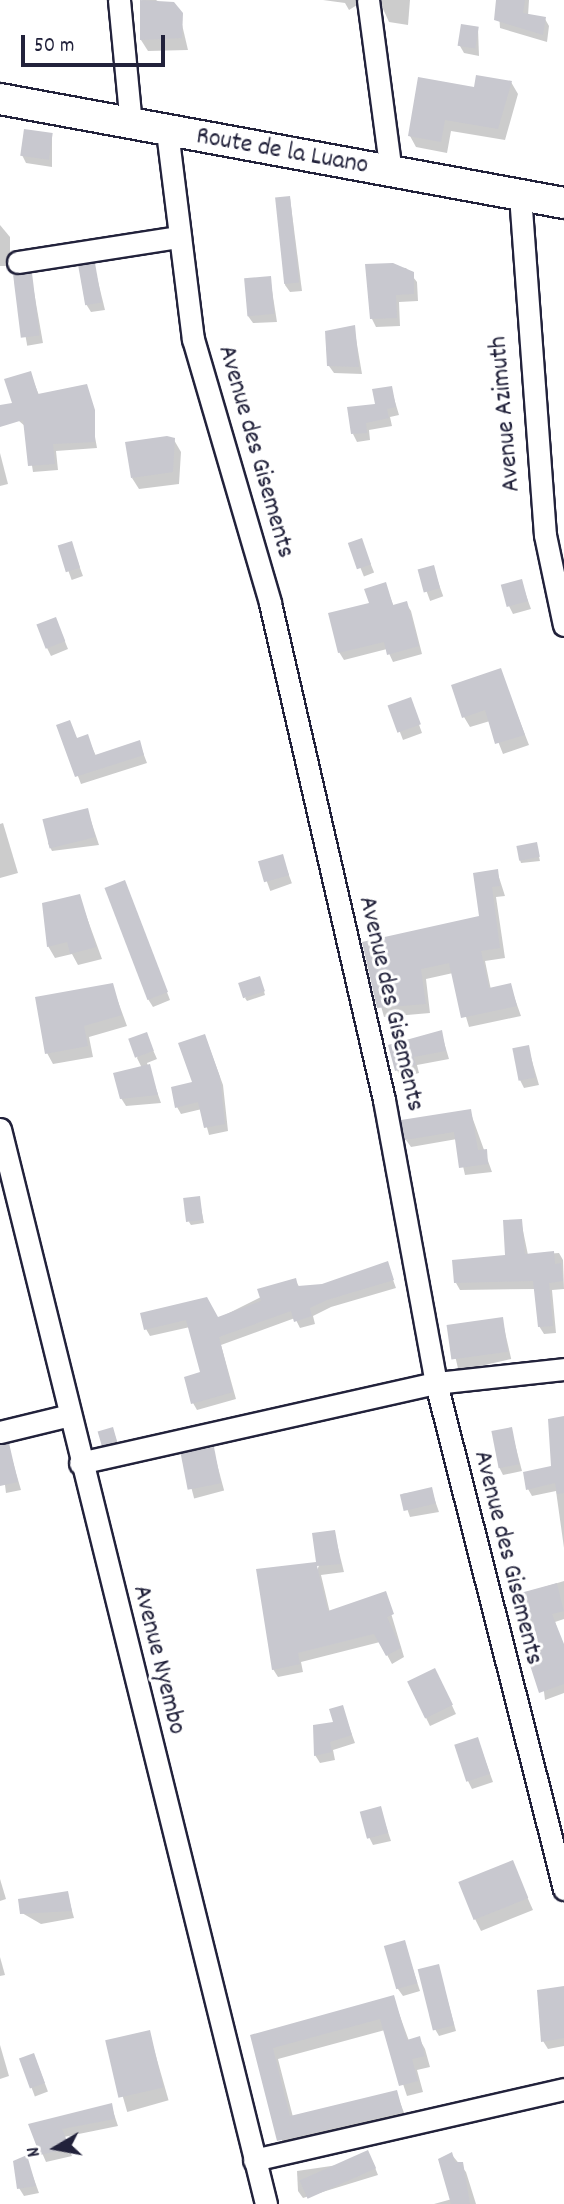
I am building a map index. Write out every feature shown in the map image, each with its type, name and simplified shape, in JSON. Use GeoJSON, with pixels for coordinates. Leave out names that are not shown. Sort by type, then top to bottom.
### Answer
{"type":"FeatureCollection","features":[{"type":"Feature","properties":{"kind":"street"},"geometry":{"type":"LineString","coordinates":[[120,0],[131,125]]}},
{"type":"Feature","properties":{"kind":"street"},"geometry":{"type":"LineString","coordinates":[[368,0],[391,172]]}},
{"type":"Feature","properties":{"kind":"street","name":"Route de la Luano"},"geometry":{"type":"LineString","coordinates":[[0,99],[131,125],[564,201]]}},
{"type":"Feature","properties":{"kind":"street","name":"Avenue des Gisements"},"geometry":{"type":"LineString","coordinates":[[167,131],[178,237],[193,339],[262,571],[384,1100],[436,1383],[564,1889]]}},
{"type":"Feature","properties":{"kind":"street","name":"Avenue Azimuth"},"geometry":{"type":"LineString","coordinates":[[520,195],[545,535],[564,625]]}},
{"type":"Feature","properties":{"kind":"street"},"geometry":{"type":"LineString","coordinates":[[18,262],[178,237]]}},
{"type":"Feature","properties":{"kind":"street","name":"Avenue Nyembo"},"geometry":{"type":"LineString","coordinates":[[0,1129],[5,1166],[70,1415],[266,2204]]}},
{"type":"Feature","properties":{"kind":"street"},"geometry":{"type":"LineString","coordinates":[[80,1463],[436,1383],[564,1369]]}},
{"type":"Feature","properties":{"kind":"street"},"geometry":{"type":"LineString","coordinates":[[0,1432],[70,1415]]}},
{"type":"Feature","properties":{"kind":"street"},"geometry":{"type":"LineString","coordinates":[[254,2160],[564,2089]]}},
{"type":"Feature","properties":{"kind":"building"},"geometry":{"type":"Polygon","coordinates":[[[140,0],[174,2],[183,13],[182,38],[140,40],[140,0]]]}},
{"type":"Feature","properties":{"kind":"building"},"geometry":{"type":"Polygon","coordinates":[[[496,0],[525,0],[523,13],[546,17],[543,35],[494,20],[496,0]]]}},
{"type":"Feature","properties":{"kind":"building"},"geometry":{"type":"Polygon","coordinates":[[[461,24],[479,27],[475,49],[458,46],[461,24]]]}},
{"type":"Feature","properties":{"kind":"building"},"geometry":{"type":"Polygon","coordinates":[[[476,75],[512,81],[498,129],[445,120],[441,142],[408,136],[418,77],[474,87],[476,75]]]}},
{"type":"Feature","properties":{"kind":"building"},"geometry":{"type":"Polygon","coordinates":[[[24,129],[53,133],[49,160],[20,156],[24,129]]]}},
{"type":"Feature","properties":{"kind":"building"},"geometry":{"type":"Polygon","coordinates":[[[290,196],[299,283],[284,284],[275,198],[290,196]]]}},
{"type":"Feature","properties":{"kind":"building"},"geometry":{"type":"Polygon","coordinates":[[[95,263],[102,302],[85,305],[78,266],[95,263]]]}},
{"type":"Feature","properties":{"kind":"building"},"geometry":{"type":"Polygon","coordinates":[[[393,263],[414,272],[414,294],[396,295],[397,318],[370,319],[365,264],[393,263]]]}},
{"type":"Feature","properties":{"kind":"building"},"geometry":{"type":"Polygon","coordinates":[[[32,273],[40,336],[21,338],[13,275],[32,273]]]}},
{"type":"Feature","properties":{"kind":"building"},"geometry":{"type":"Polygon","coordinates":[[[271,276],[274,314],[247,316],[244,278],[271,276]]]}},
{"type":"Feature","properties":{"kind":"building"},"geometry":{"type":"Polygon","coordinates":[[[355,325],[359,367],[327,366],[325,331],[355,325]]]}},
{"type":"Feature","properties":{"kind":"building"},"geometry":{"type":"Polygon","coordinates":[[[31,371],[38,394],[87,384],[95,410],[95,442],[53,444],[55,464],[28,466],[23,420],[0,427],[0,405],[12,403],[4,379],[31,371]]]}},
{"type":"Feature","properties":{"kind":"building"},"geometry":{"type":"Polygon","coordinates":[[[392,386],[396,407],[387,409],[389,418],[366,423],[367,433],[351,434],[347,407],[375,404],[372,389],[392,386]]]}},
{"type":"Feature","properties":{"kind":"building"},"geometry":{"type":"Polygon","coordinates":[[[167,436],[175,438],[173,472],[131,478],[125,442],[167,436]]]}},
{"type":"Feature","properties":{"kind":"building"},"geometry":{"type":"Polygon","coordinates":[[[362,538],[371,564],[357,569],[348,543],[362,538]]]}},
{"type":"Feature","properties":{"kind":"building"},"geometry":{"type":"Polygon","coordinates":[[[72,541],[80,568],[66,572],[58,545],[72,541]]]}},
{"type":"Feature","properties":{"kind":"building"},"geometry":{"type":"Polygon","coordinates":[[[434,565],[440,588],[424,593],[418,569],[434,565]]]}},
{"type":"Feature","properties":{"kind":"building"},"geometry":{"type":"Polygon","coordinates":[[[522,579],[528,601],[507,607],[501,585],[522,579]]]}},
{"type":"Feature","properties":{"kind":"building"},"geometry":{"type":"Polygon","coordinates":[[[386,582],[393,605],[407,601],[419,646],[387,655],[384,642],[338,653],[328,613],[369,603],[364,589],[386,582]]]}},
{"type":"Feature","properties":{"kind":"building"},"geometry":{"type":"Polygon","coordinates":[[[56,617],[65,641],[46,649],[36,625],[56,617]]]}},
{"type":"Feature","properties":{"kind":"building"},"geometry":{"type":"Polygon","coordinates":[[[501,668],[525,735],[495,744],[485,710],[462,718],[451,685],[501,668]]]}},
{"type":"Feature","properties":{"kind":"building"},"geometry":{"type":"Polygon","coordinates":[[[411,697],[421,724],[397,733],[388,706],[411,697]]]}},
{"type":"Feature","properties":{"kind":"building"},"geometry":{"type":"Polygon","coordinates":[[[70,720],[77,738],[88,734],[95,755],[140,740],[144,755],[75,777],[56,725],[70,720]]]}},
{"type":"Feature","properties":{"kind":"building"},"geometry":{"type":"Polygon","coordinates":[[[88,808],[95,837],[50,848],[42,819],[88,808]]]}},
{"type":"Feature","properties":{"kind":"building"},"geometry":{"type":"Polygon","coordinates":[[[537,842],[540,857],[519,861],[516,846],[537,842]]]}},
{"type":"Feature","properties":{"kind":"building"},"geometry":{"type":"Polygon","coordinates":[[[283,854],[289,875],[264,882],[258,861],[283,854]]]}},
{"type":"Feature","properties":{"kind":"building"},"geometry":{"type":"Polygon","coordinates":[[[498,869],[500,886],[492,887],[500,948],[481,951],[489,988],[511,983],[517,1006],[461,1018],[449,963],[421,969],[426,1004],[377,1008],[362,942],[479,916],[473,873],[498,869]]]}},
{"type":"Feature","properties":{"kind":"building"},"geometry":{"type":"Polygon","coordinates":[[[125,880],[168,992],[147,1000],[104,888],[125,880]]]}},
{"type":"Feature","properties":{"kind":"building"},"geometry":{"type":"Polygon","coordinates":[[[80,894],[96,947],[70,954],[67,942],[47,947],[42,903],[80,894]]]}},
{"type":"Feature","properties":{"kind":"building"},"geometry":{"type":"Polygon","coordinates":[[[260,976],[265,991],[243,998],[238,983],[260,976]]]}},
{"type":"Feature","properties":{"kind":"building"},"geometry":{"type":"Polygon","coordinates":[[[113,983],[122,1015],[84,1026],[88,1046],[45,1054],[35,997],[113,983]]]}},
{"type":"Feature","properties":{"kind":"building"},"geometry":{"type":"Polygon","coordinates":[[[442,1030],[446,1051],[414,1057],[416,1065],[395,1071],[388,1045],[442,1030]]]}},
{"type":"Feature","properties":{"kind":"building"},"geometry":{"type":"Polygon","coordinates":[[[147,1032],[154,1051],[135,1058],[128,1039],[147,1032]]]}},
{"type":"Feature","properties":{"kind":"building"},"geometry":{"type":"Polygon","coordinates":[[[205,1034],[220,1077],[225,1124],[204,1128],[198,1102],[175,1108],[171,1087],[192,1082],[178,1043],[205,1034]]]}},
{"type":"Feature","properties":{"kind":"building"},"geometry":{"type":"Polygon","coordinates":[[[529,1045],[535,1077],[519,1081],[512,1048],[529,1045]]]}},
{"type":"Feature","properties":{"kind":"building"},"geometry":{"type":"Polygon","coordinates":[[[150,1064],[158,1095],[120,1099],[113,1073],[150,1064]]]}},
{"type":"Feature","properties":{"kind":"building"},"geometry":{"type":"Polygon","coordinates":[[[471,1109],[478,1150],[487,1149],[488,1164],[459,1168],[454,1132],[405,1140],[401,1120],[471,1109]]]}},
{"type":"Feature","properties":{"kind":"building"},"geometry":{"type":"Polygon","coordinates":[[[200,1196],[203,1220],[186,1222],[183,1198],[200,1196]]]}},
{"type":"Feature","properties":{"kind":"building"},"geometry":{"type":"Polygon","coordinates":[[[522,1219],[525,1254],[554,1251],[555,1264],[561,1263],[563,1281],[549,1283],[553,1326],[538,1327],[533,1281],[454,1283],[452,1260],[505,1255],[503,1220],[522,1219]]]}},
{"type":"Feature","properties":{"kind":"building"},"geometry":{"type":"Polygon","coordinates":[[[388,1261],[394,1280],[327,1300],[310,1308],[312,1316],[294,1322],[291,1311],[219,1337],[233,1392],[191,1404],[184,1377],[200,1372],[186,1320],[144,1330],[140,1313],[207,1297],[218,1317],[261,1301],[257,1289],[296,1278],[298,1286],[322,1284],[388,1261]]]}},
{"type":"Feature","properties":{"kind":"building"},"geometry":{"type":"Polygon","coordinates":[[[503,1317],[508,1352],[451,1360],[447,1325],[503,1317]]]}},
{"type":"Feature","properties":{"kind":"building"},"geometry":{"type":"Polygon","coordinates":[[[564,1416],[564,1493],[557,1494],[555,1483],[526,1490],[523,1472],[551,1466],[548,1419],[564,1416]]]}},
{"type":"Feature","properties":{"kind":"building"},"geometry":{"type":"Polygon","coordinates":[[[113,1427],[117,1441],[102,1446],[98,1431],[113,1427]]]}},
{"type":"Feature","properties":{"kind":"building"},"geometry":{"type":"Polygon","coordinates":[[[512,1427],[519,1464],[499,1468],[491,1431],[512,1427]]]}},
{"type":"Feature","properties":{"kind":"building"},"geometry":{"type":"Polygon","coordinates":[[[9,1443],[18,1482],[0,1486],[0,1445],[9,1443]]]}},
{"type":"Feature","properties":{"kind":"building"},"geometry":{"type":"Polygon","coordinates":[[[214,1447],[221,1483],[188,1490],[181,1453],[214,1447]]]}},
{"type":"Feature","properties":{"kind":"building"},"geometry":{"type":"Polygon","coordinates":[[[432,1487],[436,1504],[404,1511],[400,1494],[432,1487]]]}},
{"type":"Feature","properties":{"kind":"building"},"geometry":{"type":"Polygon","coordinates":[[[335,1530],[341,1564],[317,1566],[328,1611],[386,1591],[394,1614],[387,1617],[401,1648],[386,1656],[374,1634],[298,1653],[300,1664],[272,1670],[256,1569],[316,1562],[312,1533],[335,1530]]]}},
{"type":"Feature","properties":{"kind":"building"},"geometry":{"type":"Polygon","coordinates":[[[557,1583],[564,1611],[552,1614],[564,1644],[564,1684],[539,1693],[527,1656],[541,1652],[532,1620],[521,1622],[513,1595],[557,1583]]]}},
{"type":"Feature","properties":{"kind":"building"},"geometry":{"type":"Polygon","coordinates":[[[435,1668],[453,1705],[425,1718],[407,1682],[435,1668]]]}},
{"type":"Feature","properties":{"kind":"building"},"geometry":{"type":"Polygon","coordinates":[[[343,1705],[352,1735],[330,1742],[332,1752],[314,1756],[313,1725],[333,1722],[329,1709],[343,1705]]]}},
{"type":"Feature","properties":{"kind":"building"},"geometry":{"type":"Polygon","coordinates":[[[478,1737],[490,1774],[466,1782],[454,1745],[478,1737]]]}},
{"type":"Feature","properties":{"kind":"building"},"geometry":{"type":"Polygon","coordinates":[[[381,1806],[388,1833],[367,1839],[360,1812],[381,1806]]]}},
{"type":"Feature","properties":{"kind":"building"},"geometry":{"type":"Polygon","coordinates":[[[513,1860],[528,1898],[474,1920],[458,1882],[513,1860]]]}},
{"type":"Feature","properties":{"kind":"building"},"geometry":{"type":"Polygon","coordinates":[[[68,1891],[72,1911],[20,1914],[18,1899],[68,1891]]]}},
{"type":"Feature","properties":{"kind":"building"},"geometry":{"type":"Polygon","coordinates":[[[405,1940],[417,1983],[396,1989],[384,1946],[405,1940]]]}},
{"type":"Feature","properties":{"kind":"building"},"geometry":{"type":"Polygon","coordinates":[[[439,1964],[454,2025],[433,2030],[418,1969],[439,1964]]]}},
{"type":"Feature","properties":{"kind":"building"},"geometry":{"type":"Polygon","coordinates":[[[564,1986],[564,2038],[541,2042],[537,1990],[564,1986]]]}},
{"type":"Feature","properties":{"kind":"building"},"geometry":{"type":"Polygon","coordinates":[[[394,1995],[407,2040],[420,2036],[425,2056],[412,2059],[418,2081],[399,2086],[380,2019],[273,2048],[290,2116],[397,2090],[403,2112],[277,2141],[250,2035],[394,1995]]]}},
{"type":"Feature","properties":{"kind":"building"},"geometry":{"type":"Polygon","coordinates":[[[150,2030],[163,2087],[118,2098],[105,2040],[150,2030]]]}},
{"type":"Feature","properties":{"kind":"building"},"geometry":{"type":"Polygon","coordinates":[[[34,2053],[45,2083],[30,2089],[19,2058],[34,2053]]]}},
{"type":"Feature","properties":{"kind":"building"},"geometry":{"type":"Polygon","coordinates":[[[112,2103],[115,2119],[62,2129],[70,2148],[40,2155],[28,2124],[112,2103]]]}},
{"type":"Feature","properties":{"kind":"building"},"geometry":{"type":"Polygon","coordinates":[[[368,2150],[376,2168],[308,2199],[299,2181],[368,2150]]]}},
{"type":"Feature","properties":{"kind":"building"},"geometry":{"type":"Polygon","coordinates":[[[452,2152],[455,2162],[463,2162],[470,2204],[451,2204],[438,2159],[452,2152]]]}},
{"type":"Feature","properties":{"kind":"building"},"geometry":{"type":"Polygon","coordinates":[[[27,2155],[36,2186],[17,2189],[13,2161],[27,2155]]]}}]}
